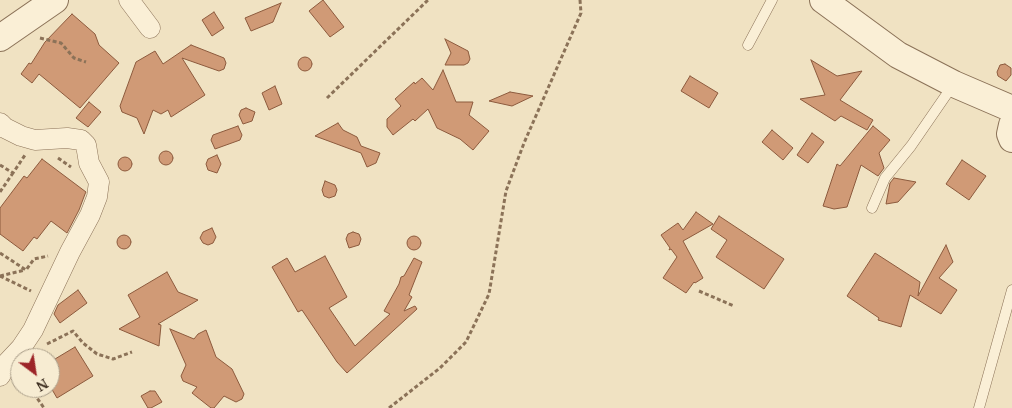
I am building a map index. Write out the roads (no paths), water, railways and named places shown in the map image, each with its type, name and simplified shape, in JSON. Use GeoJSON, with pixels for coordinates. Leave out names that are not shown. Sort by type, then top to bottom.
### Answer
{"type":"FeatureCollection","features":[{"type":"Feature","properties":{"kind":"street"},"geometry":{"type":"LineString","coordinates":[[0,38],[55,0]]}},
{"type":"Feature","properties":{"kind":"street"},"geometry":{"type":"LineString","coordinates":[[129,0],[150,28]]}},
{"type":"Feature","properties":{"kind":"street"},"geometry":{"type":"LineString","coordinates":[[823,0],[898,55],[954,84],[1012,109]]}},
{"type":"Feature","properties":{"kind":"street"},"geometry":{"type":"LineString","coordinates":[[0,122],[5,128],[21,136],[36,140],[68,138],[81,140],[86,145],[89,164],[99,182],[90,215],[33,330],[21,348],[7,363],[0,376]]}},
{"type":"Feature","properties":{"kind":"street"},"geometry":{"type":"LineString","coordinates":[[1012,125],[1010,134],[1012,139]]}},
{"type":"Feature","properties":{"kind":"lane"},"geometry":{"type":"LineString","coordinates":[[748,45],[772,0]]}},
{"type":"Feature","properties":{"kind":"lane"},"geometry":{"type":"LineString","coordinates":[[872,208],[885,178],[911,146],[954,84]]}},
{"type":"Feature","properties":{"kind":"lane"},"geometry":{"type":"LineString","coordinates":[[978,408],[1012,290]]}}]}
